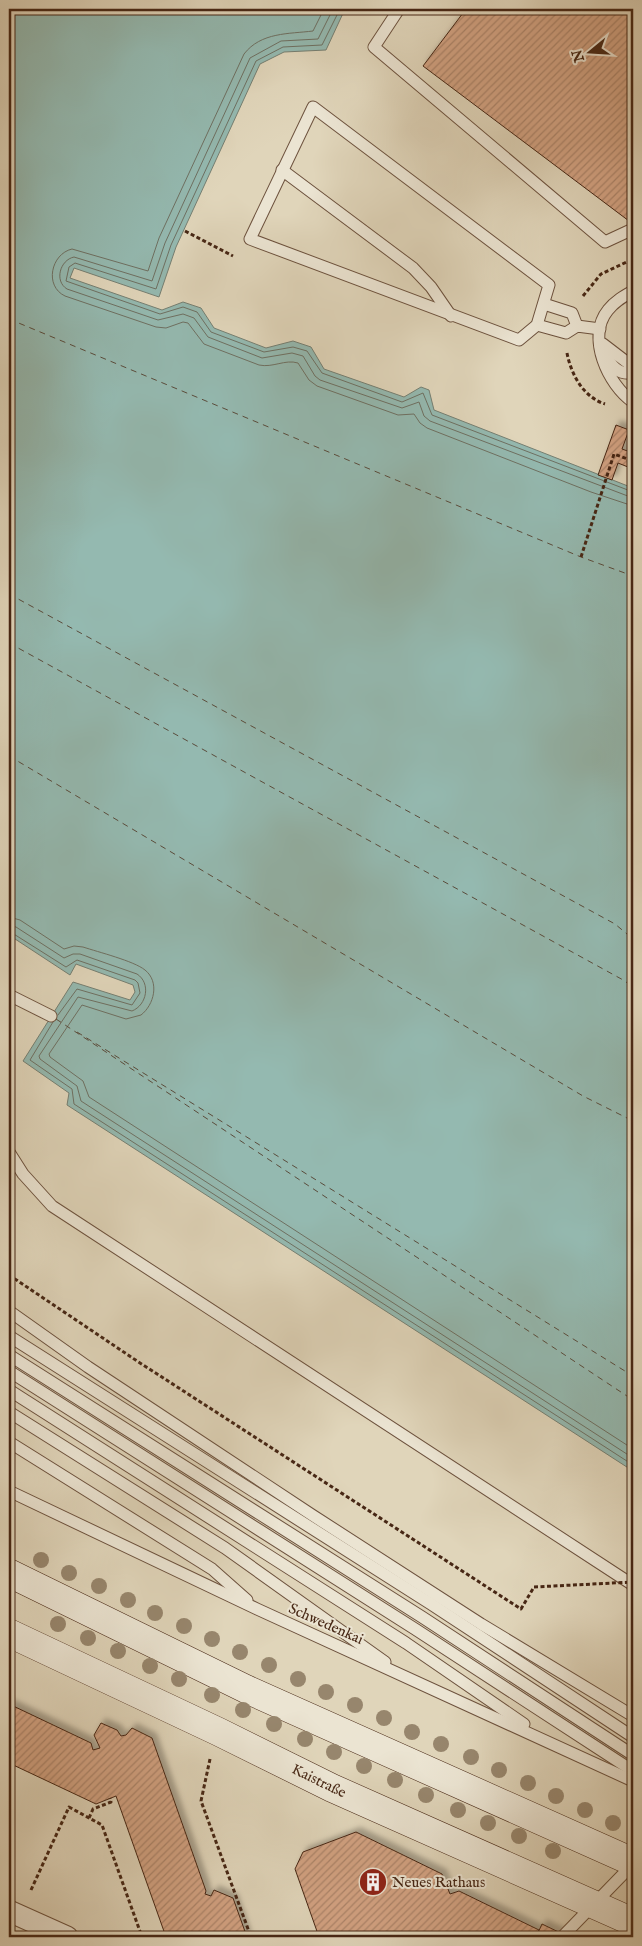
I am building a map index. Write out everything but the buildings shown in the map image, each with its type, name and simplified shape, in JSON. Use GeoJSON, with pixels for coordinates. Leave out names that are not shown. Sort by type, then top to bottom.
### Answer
{"type":"FeatureCollection","features":[{"type":"Feature","properties":{"kind":"main road"},"geometry":{"type":"LineString","coordinates":[[9,1573],[246,1689],[633,1863]]}},
{"type":"Feature","properties":{"kind":"main road","name":"Kaistraße"},"geometry":{"type":"LineString","coordinates":[[9,1633],[219,1732],[332,1788],[633,1922]]}},
{"type":"Feature","properties":{"kind":"street"},"geometry":{"type":"LineString","coordinates":[[9,1911],[67,1937]]}},
{"type":"Feature","properties":{"kind":"lane"},"geometry":{"type":"LineString","coordinates":[[399,9],[374,47],[605,242],[633,229]]}},
{"type":"Feature","properties":{"kind":"lane"},"geometry":{"type":"LineString","coordinates":[[313,107],[549,285],[544,304],[537,325],[519,340],[250,239],[313,107]]}},
{"type":"Feature","properties":{"kind":"lane"},"geometry":{"type":"LineString","coordinates":[[282,170],[412,268],[431,287],[452,316]]}},
{"type":"Feature","properties":{"kind":"lane"},"geometry":{"type":"LineString","coordinates":[[633,291],[620,298],[608,310],[600,329],[603,359],[612,382],[624,396],[633,402]]}},
{"type":"Feature","properties":{"kind":"lane"},"geometry":{"type":"LineString","coordinates":[[544,304],[572,313],[577,326]]}},
{"type":"Feature","properties":{"kind":"lane"},"geometry":{"type":"LineString","coordinates":[[537,325],[566,332],[577,326],[600,329]]}},
{"type":"Feature","properties":{"kind":"lane"},"geometry":{"type":"LineString","coordinates":[[600,341],[633,367]]}},
{"type":"Feature","properties":{"kind":"lane"},"geometry":{"type":"LineString","coordinates":[[600,341],[608,359],[616,369],[625,373],[633,373]]}},
{"type":"Feature","properties":{"kind":"lane"},"geometry":{"type":"LineString","coordinates":[[9,995],[51,1016]]}},
{"type":"Feature","properties":{"kind":"lane"},"geometry":{"type":"LineString","coordinates":[[9,1152],[22,1174],[52,1206],[633,1583]]}},
{"type":"Feature","properties":{"kind":"lane"},"geometry":{"type":"LineString","coordinates":[[9,1311],[88,1367],[312,1515],[481,1624],[633,1716]]}},
{"type":"Feature","properties":{"kind":"lane"},"geometry":{"type":"LineString","coordinates":[[9,1336],[422,1599],[633,1737]]}},
{"type":"Feature","properties":{"kind":"lane"},"geometry":{"type":"LineString","coordinates":[[9,1355],[414,1611],[633,1755]]}},
{"type":"Feature","properties":{"kind":"lane"},"geometry":{"type":"LineString","coordinates":[[9,1371],[633,1771]]}},
{"type":"Feature","properties":{"kind":"lane"},"geometry":{"type":"LineString","coordinates":[[9,1390],[406,1643],[552,1743]]}},
{"type":"Feature","properties":{"kind":"lane"},"geometry":{"type":"LineString","coordinates":[[9,1412],[226,1548],[407,1677]]}},
{"type":"Feature","properties":{"kind":"lane"},"geometry":{"type":"LineString","coordinates":[[9,1442],[212,1569],[258,1609]]}},
{"type":"Feature","properties":{"kind":"lane","name":"Schwedenkai"},"geometry":{"type":"LineString","coordinates":[[9,1491],[258,1609],[633,1781]]}},
{"type":"Feature","properties":{"kind":"lane"},"geometry":{"type":"LineString","coordinates":[[564,1935],[633,1863]]}},
{"type":"Feature","properties":{"kind":"path"},"geometry":{"type":"LineString","coordinates":[[185,231],[233,256]]}},
{"type":"Feature","properties":{"kind":"path"},"geometry":{"type":"LineString","coordinates":[[581,556],[614,454],[633,461]]}},
{"type":"Feature","properties":{"kind":"path"},"geometry":{"type":"LineString","coordinates":[[9,1275],[23,1287],[137,1362],[521,1609],[534,1587],[633,1583]]}},
{"type":"Feature","properties":{"kind":"path"},"geometry":{"type":"LineString","coordinates":[[211,1756],[201,1801],[251,1937]]}},
{"type":"Feature","properties":{"kind":"path"},"geometry":{"type":"LineString","coordinates":[[89,1818],[93,1809],[111,1802],[110,1798]]}},
{"type":"Feature","properties":{"kind":"path"},"geometry":{"type":"LineString","coordinates":[[32,1890],[69,1807],[102,1825],[142,1937]]}},
{"type":"Feature","properties":{"kind":"water"},"geometry":{"type":"Polygon","coordinates":[[[9,9],[345,9],[326,50],[284,52],[260,64],[176,247],[159,297],[74,268],[70,278],[162,310],[183,302],[201,308],[214,328],[266,348],[293,341],[311,347],[324,369],[404,397],[421,387],[429,390],[434,410],[633,488],[633,1471],[67,1105],[69,1093],[23,1061],[73,982],[130,1000],[135,992],[133,985],[76,964],[70,975],[9,935],[9,9]]]}},
{"type":"Feature","properties":{"kind":"ferry route"},"geometry":{"type":"LineString","coordinates":[[9,319],[581,557],[633,576]]}},
{"type":"Feature","properties":{"kind":"ferry route"},"geometry":{"type":"LineString","coordinates":[[9,594],[615,924],[633,939]]}},
{"type":"Feature","properties":{"kind":"ferry route"},"geometry":{"type":"LineString","coordinates":[[9,643],[625,981],[633,988]]}},
{"type":"Feature","properties":{"kind":"ferry route"},"geometry":{"type":"LineString","coordinates":[[9,756],[583,1096],[633,1121]]}},
{"type":"Feature","properties":{"kind":"ferry route"},"geometry":{"type":"LineString","coordinates":[[56,1019],[633,1400]]}},
{"type":"Feature","properties":{"kind":"ferry route"},"geometry":{"type":"LineString","coordinates":[[77,1032],[633,1376]]}},
{"type":"Feature","properties":{"kind":"place","name":"Neues Rathaus"},"geometry":{"type":"Point","coordinates":[373,1882]}}]}
